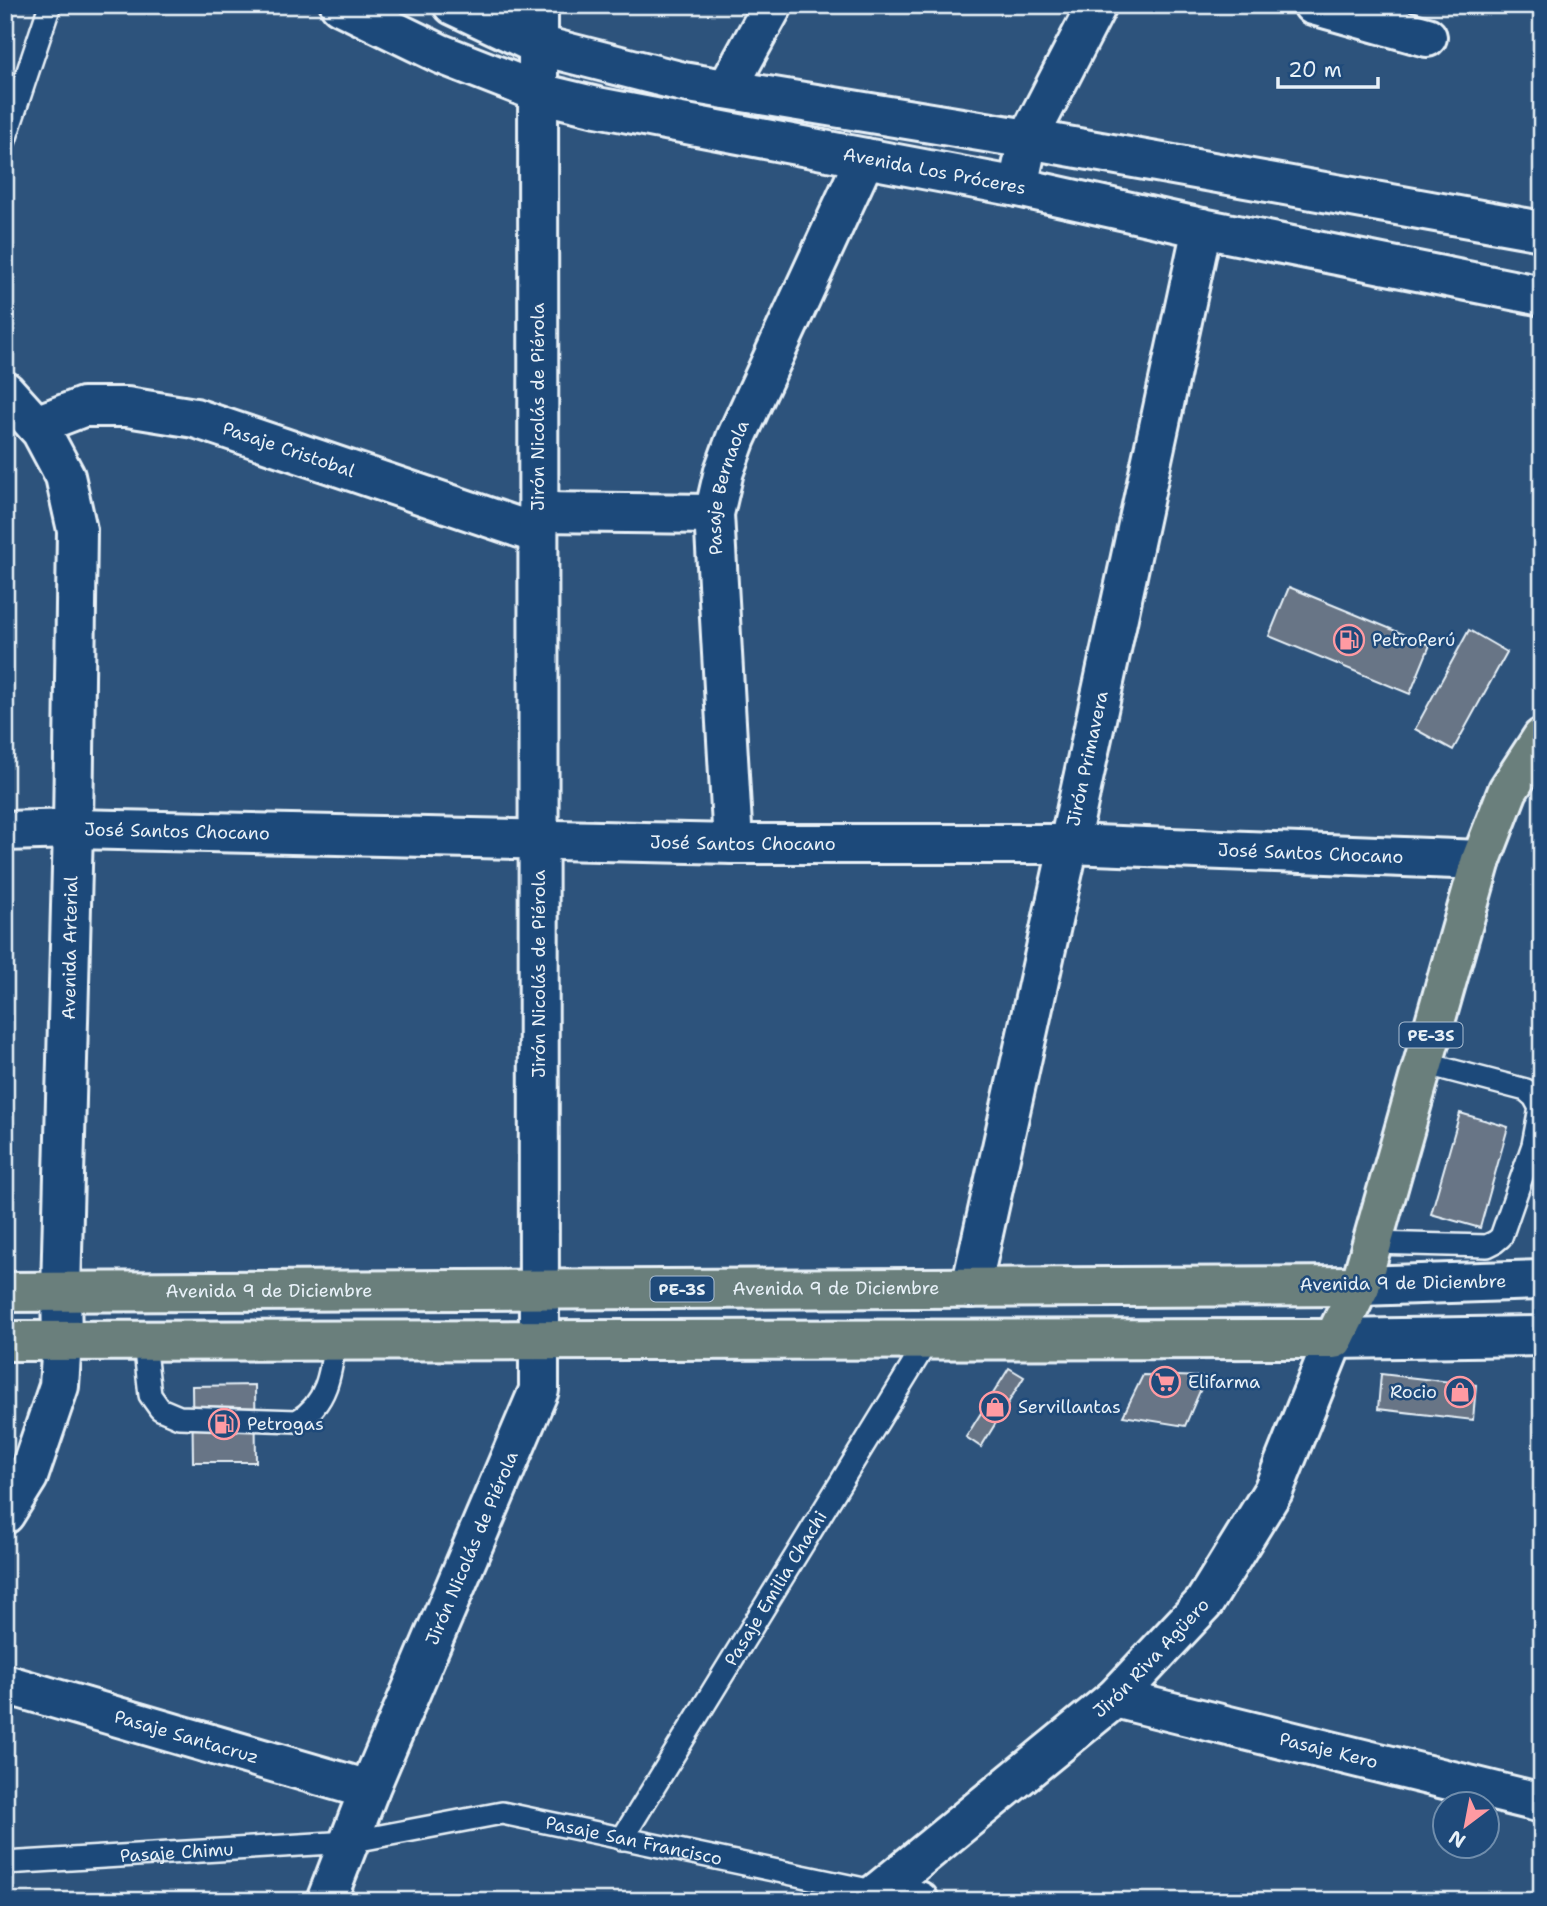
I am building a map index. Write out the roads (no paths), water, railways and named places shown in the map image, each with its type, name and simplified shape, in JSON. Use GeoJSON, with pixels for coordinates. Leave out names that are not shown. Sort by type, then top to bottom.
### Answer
{"type":"FeatureCollection","features":[{"type":"Feature","properties":{"kind":"highway","name":"PE-3S"},"geometry":{"type":"LineString","coordinates":[[1334,1339],[1360,1286],[1481,860],[1508,790],[1542,738]]}},
{"type":"Feature","properties":{"kind":"highway","name":"Avenida 9 de Diciembre"},"geometry":{"type":"LineString","coordinates":[[5,1292],[1360,1286]]}},
{"type":"Feature","properties":{"kind":"highway"},"geometry":{"type":"LineString","coordinates":[[5,1341],[1334,1339]]}},
{"type":"Feature","properties":{"kind":"street","name":"Avenida Los Próceres"},"geometry":{"type":"LineString","coordinates":[[340,5],[441,54],[538,92],[597,107],[1018,187],[1202,228],[1542,296]]}},
{"type":"Feature","properties":{"kind":"street"},"geometry":{"type":"LineString","coordinates":[[453,5],[538,45],[683,82],[1028,139],[1542,231]]}},
{"type":"Feature","properties":{"kind":"street","name":"Jirón Nicolás de Piérola"},"geometry":{"type":"LineString","coordinates":[[326,1901],[369,1790],[539,1390],[538,5]]}},
{"type":"Feature","properties":{"kind":"street"},"geometry":{"type":"LineString","coordinates":[[727,89],[773,5]]}},
{"type":"Feature","properties":{"kind":"street"},"geometry":{"type":"LineString","coordinates":[[1018,187],[1028,139],[1097,5]]}},
{"type":"Feature","properties":{"kind":"street"},"geometry":{"type":"LineString","coordinates":[[1313,5],[1427,37]]}},
{"type":"Feature","properties":{"kind":"street","name":"Pasaje Bernaola"},"geometry":{"type":"LineString","coordinates":[[733,844],[714,514],[724,471],[736,438],[865,158]]}},
{"type":"Feature","properties":{"kind":"street"},"geometry":{"type":"LineString","coordinates":[[1344,256],[1356,198]]}},
{"type":"Feature","properties":{"kind":"street","name":"Jirón Primavera"},"geometry":{"type":"LineString","coordinates":[[971,1288],[1202,228]]}},
{"type":"Feature","properties":{"kind":"street","name":"Avenida Arterial"},"geometry":{"type":"LineString","coordinates":[[5,391],[41,431],[65,476],[77,530],[73,829],[59,1386],[28,1477],[5,1514]]}},
{"type":"Feature","properties":{"kind":"street","name":"Pasaje Cristobal"},"geometry":{"type":"LineString","coordinates":[[36,425],[83,407],[127,407],[195,418],[538,523],[714,514]]}},
{"type":"Feature","properties":{"kind":"street","name":"José Santos Chocano"},"geometry":{"type":"LineString","coordinates":[[5,831],[73,829],[733,844],[1069,844],[1481,860]]}},
{"type":"Feature","properties":{"kind":"street","name":"Avenida 9 de Diciembre"},"geometry":{"type":"LineString","coordinates":[[1360,1286],[1542,1280]]}},
{"type":"Feature","properties":{"kind":"street"},"geometry":{"type":"LineString","coordinates":[[1334,1339],[1542,1336]]}},
{"type":"Feature","properties":{"kind":"street","name":"Jirón Riva Agüero"},"geometry":{"type":"LineString","coordinates":[[875,1896],[1115,1698],[1204,1603],[1273,1492],[1334,1339]]}},
{"type":"Feature","properties":{"kind":"street","name":"Pasaje Santacruz"},"geometry":{"type":"LineString","coordinates":[[5,1684],[369,1790]]}},
{"type":"Feature","properties":{"kind":"street","name":"Pasaje Kero"},"geometry":{"type":"LineString","coordinates":[[1115,1698],[1542,1803]]}},
{"type":"Feature","properties":{"kind":"street","name":"Pasaje San Francisco"},"geometry":{"type":"LineString","coordinates":[[875,1896],[919,1901]]}},
{"type":"Feature","properties":{"kind":"lane"},"geometry":{"type":"LineString","coordinates":[[5,140],[50,5]]}},
{"type":"Feature","properties":{"kind":"lane"},"geometry":{"type":"LineString","coordinates":[[1371,1243],[1487,1246],[1495,1242],[1501,1237],[1533,1146],[1540,1108],[1526,1090],[1423,1063]]}},
{"type":"Feature","properties":{"kind":"lane"},"geometry":{"type":"LineString","coordinates":[[1495,1242],[1495,1280]]}},
{"type":"Feature","properties":{"kind":"lane","name":"Pasaje Emilia Chachi"},"geometry":{"type":"LineString","coordinates":[[622,1839],[928,1340]]}},
{"type":"Feature","properties":{"kind":"lane"},"geometry":{"type":"LineString","coordinates":[[144,1342],[150,1395],[160,1409],[179,1417],[297,1421],[309,1414],[321,1399],[331,1373],[335,1341]]}},
{"type":"Feature","properties":{"kind":"lane","name":"Pasaje San Francisco"},"geometry":{"type":"LineString","coordinates":[[349,1842],[502,1813],[875,1896]]}},
{"type":"Feature","properties":{"kind":"lane","name":"Pasaje Chimu"},"geometry":{"type":"LineString","coordinates":[[5,1863],[349,1842]]}},
{"type":"Feature","properties":{"kind":"place","name":"PetroPerú"},"geometry":{"type":"Point","coordinates":[1349,640]}},
{"type":"Feature","properties":{"kind":"place","name":"Elifarma"},"geometry":{"type":"Point","coordinates":[1165,1382]}},
{"type":"Feature","properties":{"kind":"place","name":"Rocio"},"geometry":{"type":"Point","coordinates":[1460,1392]}},
{"type":"Feature","properties":{"kind":"place","name":"Servillantas"},"geometry":{"type":"Point","coordinates":[995,1407]}},
{"type":"Feature","properties":{"kind":"place","name":"Petrogas"},"geometry":{"type":"Point","coordinates":[224,1424]}}]}
